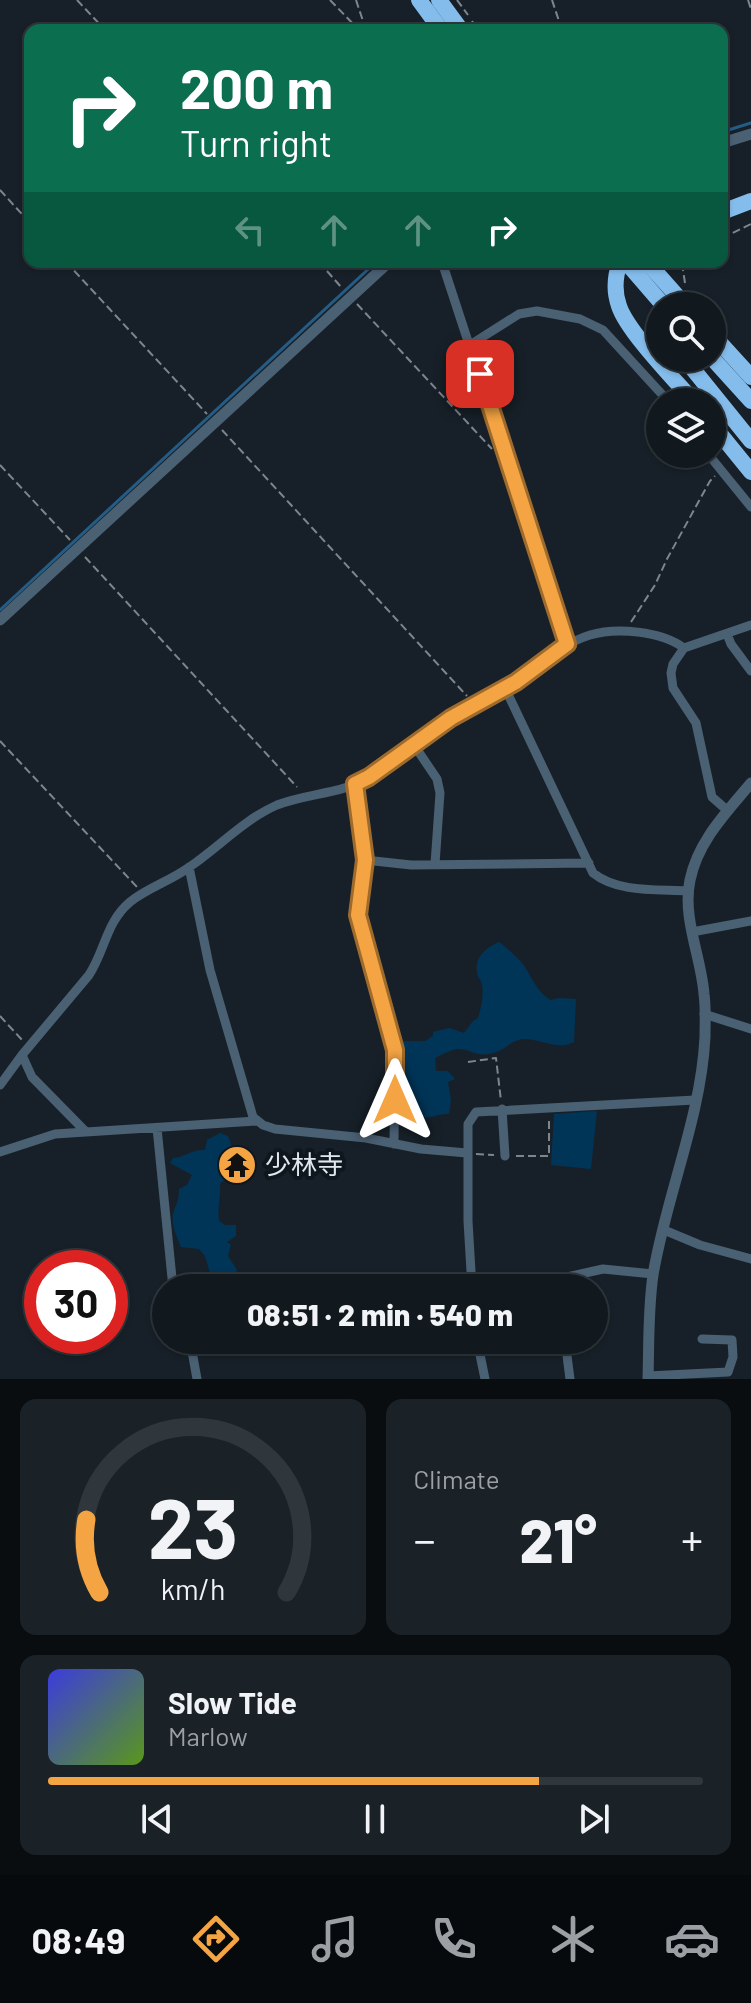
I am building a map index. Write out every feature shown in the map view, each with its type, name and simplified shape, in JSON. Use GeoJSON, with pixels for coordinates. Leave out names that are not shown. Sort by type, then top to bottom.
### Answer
{"type":"FeatureCollection","features":[{"type":"Feature","properties":{"kind":"highway"},"geometry":{"type":"LineString","coordinates":[[419,0],[437,24]]}},
{"type":"Feature","properties":{"kind":"highway"},"geometry":{"type":"LineString","coordinates":[[439,0],[457,24]]}},
{"type":"Feature","properties":{"kind":"highway"},"geometry":{"type":"LineString","coordinates":[[728,201],[751,194]]}},
{"type":"Feature","properties":{"kind":"highway"},"geometry":{"type":"LineString","coordinates":[[728,210],[751,201]]}},
{"type":"Feature","properties":{"kind":"highway"},"geometry":{"type":"LineString","coordinates":[[621,268],[615,284],[618,306],[628,323],[682,388]]}},
{"type":"Feature","properties":{"kind":"highway"},"geometry":{"type":"LineString","coordinates":[[629,268],[651,292]]}},
{"type":"Feature","properties":{"kind":"highway"},"geometry":{"type":"LineString","coordinates":[[654,268],[681,292]]}},
{"type":"Feature","properties":{"kind":"highway"},"geometry":{"type":"LineString","coordinates":[[655,292],[661,268]]}},
{"type":"Feature","properties":{"kind":"highway"},"geometry":{"type":"LineString","coordinates":[[726,349],[751,377]]}},
{"type":"Feature","properties":{"kind":"highway"},"geometry":{"type":"LineString","coordinates":[[695,372],[751,441]]}},
{"type":"Feature","properties":{"kind":"highway"},"geometry":{"type":"LineString","coordinates":[[725,372],[751,401]]}},
{"type":"Feature","properties":{"kind":"highway"},"geometry":{"type":"LineString","coordinates":[[726,441],[751,472]]}},
{"type":"Feature","properties":{"kind":"street"},"geometry":{"type":"LineString","coordinates":[[728,141],[751,134]]}},
{"type":"Feature","properties":{"kind":"street"},"geometry":{"type":"LineString","coordinates":[[0,620],[382,268]]}},
{"type":"Feature","properties":{"kind":"street"},"geometry":{"type":"LineString","coordinates":[[444,268],[567,644]]}},
{"type":"Feature","properties":{"kind":"street"},"geometry":{"type":"LineString","coordinates":[[470,345],[519,314],[537,311],[580,319],[603,330],[656,388]]}},
{"type":"Feature","properties":{"kind":"street"},"geometry":{"type":"LineString","coordinates":[[722,471],[730,463]]}},
{"type":"Feature","properties":{"kind":"street"},"geometry":{"type":"LineString","coordinates":[[720,468],[751,507]]}},
{"type":"Feature","properties":{"kind":"street"},"geometry":{"type":"LineString","coordinates":[[728,811],[712,797],[696,723],[670,681],[673,664],[684,648],[751,625]]}},
{"type":"Feature","properties":{"kind":"street"},"geometry":{"type":"LineString","coordinates":[[0,1085],[89,975],[97,963],[105,936],[119,913],[143,894],[189,867],[252,820],[277,805],[343,789],[369,777],[451,718],[505,688],[567,644],[592,634],[631,632],[674,642],[684,648]]}},
{"type":"Feature","properties":{"kind":"street"},"geometry":{"type":"LineString","coordinates":[[727,634],[751,671]]}},
{"type":"Feature","properties":{"kind":"street"},"geometry":{"type":"LineString","coordinates":[[505,688],[593,873],[605,883],[688,891]]}},
{"type":"Feature","properties":{"kind":"street"},"geometry":{"type":"LineString","coordinates":[[414,745],[437,779],[440,793],[435,864]]}},
{"type":"Feature","properties":{"kind":"street"},"geometry":{"type":"LineString","coordinates":[[702,1339],[732,1340],[733,1357],[724,1376],[648,1377],[653,1274],[695,1100],[705,1039],[704,993],[688,912],[688,891],[695,858],[715,826],[751,783]]}},
{"type":"Feature","properties":{"kind":"street"},"geometry":{"type":"LineString","coordinates":[[355,784],[365,860],[358,915],[395,1050],[394,1144]]}},
{"type":"Feature","properties":{"kind":"street"},"geometry":{"type":"LineString","coordinates":[[365,860],[393,864],[589,863]]}},
{"type":"Feature","properties":{"kind":"street"},"geometry":{"type":"LineString","coordinates":[[189,867],[210,970],[253,1117],[275,1129],[467,1153]]}},
{"type":"Feature","properties":{"kind":"street"},"geometry":{"type":"LineString","coordinates":[[692,932],[751,921]]}},
{"type":"Feature","properties":{"kind":"street"},"geometry":{"type":"LineString","coordinates":[[704,1014],[751,1029]]}},
{"type":"Feature","properties":{"kind":"street"},"geometry":{"type":"LineString","coordinates":[[25,1051],[32,1077],[86,1132]]}},
{"type":"Feature","properties":{"kind":"street"},"geometry":{"type":"LineString","coordinates":[[472,1274],[467,1153],[468,1124],[476,1112],[695,1100]]}},
{"type":"Feature","properties":{"kind":"street"},"geometry":{"type":"LineString","coordinates":[[502,1109],[505,1156]]}},
{"type":"Feature","properties":{"kind":"street"},"geometry":{"type":"LineString","coordinates":[[0,1152],[55,1134],[257,1121]]}},
{"type":"Feature","properties":{"kind":"street"},"geometry":{"type":"LineString","coordinates":[[157,1128],[172,1274]]}},
{"type":"Feature","properties":{"kind":"street"},"geometry":{"type":"LineString","coordinates":[[664,1230],[700,1245],[751,1259]]}},
{"type":"Feature","properties":{"kind":"street"},"geometry":{"type":"LineString","coordinates":[[587,1274],[603,1269],[653,1274]]}},
{"type":"Feature","properties":{"kind":"street"},"geometry":{"type":"LineString","coordinates":[[193,1354],[197,1379]]}},
{"type":"Feature","properties":{"kind":"street"},"geometry":{"type":"LineString","coordinates":[[480,1354],[485,1379]]}},
{"type":"Feature","properties":{"kind":"street"},"geometry":{"type":"LineString","coordinates":[[567,1354],[570,1379]]}},
{"type":"Feature","properties":{"kind":"path"},"geometry":{"type":"LineString","coordinates":[[77,0],[99,24]]}},
{"type":"Feature","properties":{"kind":"path"},"geometry":{"type":"LineString","coordinates":[[330,0],[353,24]]}},
{"type":"Feature","properties":{"kind":"path"},"geometry":{"type":"LineString","coordinates":[[356,0],[364,24]]}},
{"type":"Feature","properties":{"kind":"path"},"geometry":{"type":"LineString","coordinates":[[457,0],[475,24]]}},
{"type":"Feature","properties":{"kind":"path"},"geometry":{"type":"LineString","coordinates":[[552,0],[560,24]]}},
{"type":"Feature","properties":{"kind":"path"},"geometry":{"type":"LineString","coordinates":[[748,0],[751,9]]}},
{"type":"Feature","properties":{"kind":"path"},"geometry":{"type":"LineString","coordinates":[[0,190],[24,216]]}},
{"type":"Feature","properties":{"kind":"path"},"geometry":{"type":"LineString","coordinates":[[728,235],[751,224]]}},
{"type":"Feature","properties":{"kind":"path"},"geometry":{"type":"LineString","coordinates":[[72,268],[476,705]]}},
{"type":"Feature","properties":{"kind":"path"},"geometry":{"type":"LineString","coordinates":[[324,268],[508,464]]}},
{"type":"Feature","properties":{"kind":"path"},"geometry":{"type":"LineString","coordinates":[[684,268],[687,286]]}},
{"type":"Feature","properties":{"kind":"path"},"geometry":{"type":"LineString","coordinates":[[0,465],[301,791],[304,798]]}},
{"type":"Feature","properties":{"kind":"path"},"geometry":{"type":"LineString","coordinates":[[631,632],[631,621],[655,585],[710,481],[722,471]]}},
{"type":"Feature","properties":{"kind":"path"},"geometry":{"type":"LineString","coordinates":[[0,741],[143,894]]}},
{"type":"Feature","properties":{"kind":"path"},"geometry":{"type":"LineString","coordinates":[[0,1016],[25,1051]]}},
{"type":"Feature","properties":{"kind":"path"},"geometry":{"type":"LineString","coordinates":[[468,1062],[496,1058],[502,1109]]}},
{"type":"Feature","properties":{"kind":"path"},"geometry":{"type":"LineString","coordinates":[[467,1153],[549,1156],[549,1108]]}},
{"type":"Feature","properties":{"kind":"shaded area"},"geometry":{"type":"Polygon","coordinates":[[[499,942],[522,962],[546,997],[551,1000],[576,999],[574,1042],[556,1045],[524,1039],[489,1054],[458,1049],[435,1058],[436,1071],[448,1071],[455,1079],[448,1082],[451,1100],[449,1114],[417,1115],[400,1085],[402,1041],[425,1041],[433,1036],[433,1032],[449,1028],[464,1033],[478,1018],[481,1006],[483,989],[477,974],[478,961],[486,950],[499,942]]]}},
{"type":"Feature","properties":{"kind":"shaded area"},"geometry":{"type":"Polygon","coordinates":[[[597,1111],[591,1169],[551,1165],[554,1114],[597,1111]]]}},
{"type":"Feature","properties":{"kind":"shaded area"},"geometry":{"type":"Polygon","coordinates":[[[220,1133],[228,1136],[233,1150],[228,1159],[233,1173],[220,1184],[218,1212],[219,1221],[225,1225],[236,1225],[236,1236],[227,1242],[231,1245],[228,1256],[237,1270],[235,1274],[210,1274],[205,1256],[199,1249],[181,1247],[174,1227],[173,1214],[179,1189],[187,1185],[192,1175],[170,1163],[173,1158],[205,1150],[207,1140],[220,1133]]]}},
{"type":"Feature","properties":{"kind":"waterway"},"geometry":{"type":"LineString","coordinates":[[728,130],[751,123]]}},
{"type":"Feature","properties":{"kind":"waterway"},"geometry":{"type":"LineString","coordinates":[[0,610],[370,268]]}},
{"type":"Feature","properties":{"kind":"place","name":"少林寺"},"geometry":{"type":"Point","coordinates":[237,1165]}},
{"type":"Feature","properties":{"kind":"route"},"geometry":{"type":"LineString","coordinates":[[395,1100],[395,1050],[358,915],[365,860],[355,784],[451,718],[516,682],[567,644],[480,374]]}}]}
